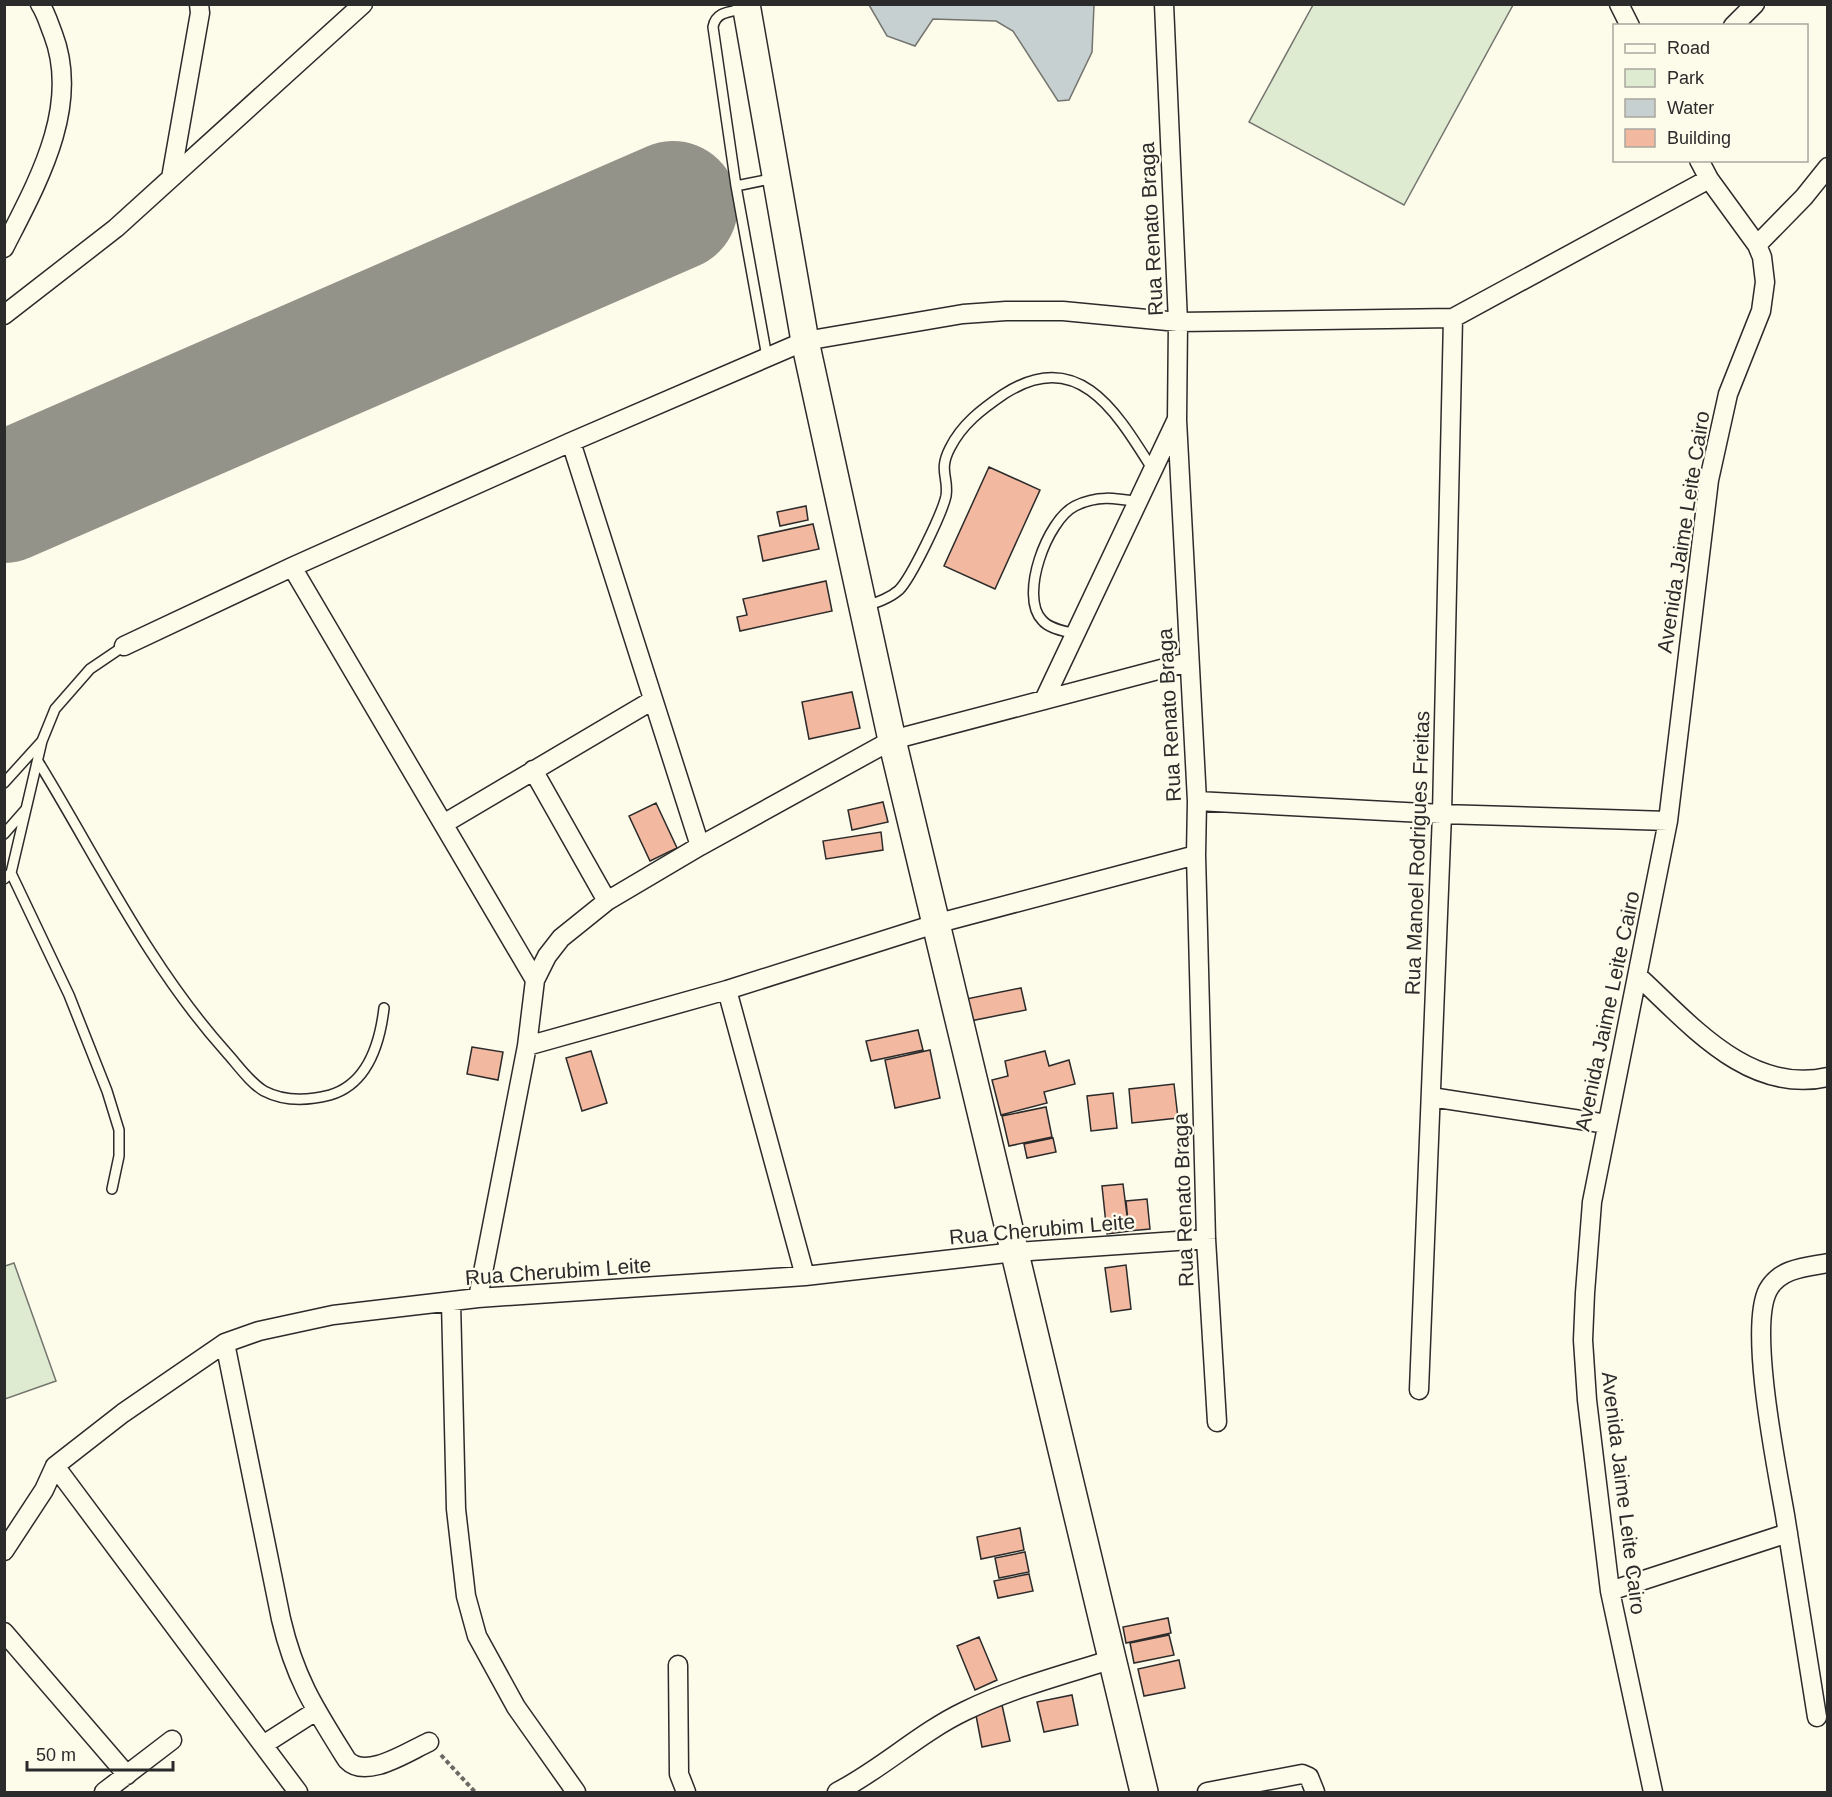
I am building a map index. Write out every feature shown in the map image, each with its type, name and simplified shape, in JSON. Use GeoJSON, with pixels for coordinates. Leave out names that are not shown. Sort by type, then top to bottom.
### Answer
{"type":"FeatureCollection","features":[{"type":"Feature","properties":{"kind":"main road"},"geometry":{"type":"LineString","coordinates":[[746,7],[805,341],[892,740],[1144,1792]]}},
{"type":"Feature","properties":{"kind":"street"},"geometry":{"type":"LineString","coordinates":[[4,248],[30,197],[53,139],[62,97],[62,57],[40,4]]}},
{"type":"Feature","properties":{"kind":"street"},"geometry":{"type":"LineString","coordinates":[[4,315],[116,228],[363,4]]}},
{"type":"Feature","properties":{"kind":"street","name":"Rua Renato Braga"},"geometry":{"type":"LineString","coordinates":[[1164,4],[1178,322],[1177,420],[1197,801],[1196,855],[1206,1239],[1217,1422]]}},
{"type":"Feature","properties":{"kind":"street"},"geometry":{"type":"LineString","coordinates":[[1619,4],[1629,24]]}},
{"type":"Feature","properties":{"kind":"street"},"geometry":{"type":"LineString","coordinates":[[1735,24],[1755,4]]}},
{"type":"Feature","properties":{"kind":"street"},"geometry":{"type":"LineString","coordinates":[[171,178],[203,7]]}},
{"type":"Feature","properties":{"kind":"street"},"geometry":{"type":"LineString","coordinates":[[1700,162],[1709,179],[1757,245],[1804,197],[1827,167]]}},
{"type":"Feature","properties":{"kind":"street"},"geometry":{"type":"LineString","coordinates":[[124,646],[292,567],[571,442],[805,341],[963,314],[1006,311],[1063,311],[1178,322],[1453,318],[1709,179]]}},
{"type":"Feature","properties":{"kind":"street","name":"Avenida Jaime Leite Cairo"},"geometry":{"type":"LineString","coordinates":[[1653,1792],[1610,1591],[1587,1400],[1583,1340],[1593,1202],[1606,1124],[1639,977],[1668,821],[1702,530],[1715,449],[1728,394],[1761,311],[1765,282],[1762,257],[1757,245]]}},
{"type":"Feature","properties":{"kind":"street","name":"Rua Manoel Rodrigues Freitas"},"geometry":{"type":"LineString","coordinates":[[1419,1390],[1442,814],[1453,318]]}},
{"type":"Feature","properties":{"kind":"street"},"geometry":{"type":"LineString","coordinates":[[1044,700],[1177,420]]}},
{"type":"Feature","properties":{"kind":"street"},"geometry":{"type":"LineString","coordinates":[[571,442],[700,846]]}},
{"type":"Feature","properties":{"kind":"street"},"geometry":{"type":"LineString","coordinates":[[292,567],[535,981]]}},
{"type":"Feature","properties":{"kind":"street"},"geometry":{"type":"LineString","coordinates":[[478,1298],[527,1046],[535,981],[547,956],[561,938],[607,901],[700,846],[892,740],[1188,662]]}},
{"type":"Feature","properties":{"kind":"street"},"geometry":{"type":"LineString","coordinates":[[444,823],[653,700]]}},
{"type":"Feature","properties":{"kind":"street"},"geometry":{"type":"LineString","coordinates":[[533,770],[607,901]]}},
{"type":"Feature","properties":{"kind":"street"},"geometry":{"type":"LineString","coordinates":[[1197,801],[1442,814],[1668,821]]}},
{"type":"Feature","properties":{"kind":"street"},"geometry":{"type":"LineString","coordinates":[[527,1046],[727,990],[935,924],[1196,855]]}},
{"type":"Feature","properties":{"kind":"street"},"geometry":{"type":"LineString","coordinates":[[1639,977],[1727,1055],[1753,1070],[1776,1078],[1800,1081],[1827,1077]]}},
{"type":"Feature","properties":{"kind":"street"},"geometry":{"type":"LineString","coordinates":[[727,990],[805,1276]]}},
{"type":"Feature","properties":{"kind":"street"},"geometry":{"type":"LineString","coordinates":[[1431,1097],[1606,1124]]}},
{"type":"Feature","properties":{"kind":"street","name":"Rua Cherubim Leite"},"geometry":{"type":"LineString","coordinates":[[4,1551],[44,1490],[55,1466],[123,1413],[225,1343],[270,1328],[333,1315],[478,1298],[805,1276],[1015,1252],[1206,1239]]}},
{"type":"Feature","properties":{"kind":"street"},"geometry":{"type":"LineString","coordinates":[[1817,1717],[1768,1407],[1762,1339],[1763,1307],[1768,1290],[1778,1277],[1794,1269],[1827,1263]]}},
{"type":"Feature","properties":{"kind":"street"},"geometry":{"type":"LineString","coordinates":[[451,1302],[454,1486],[459,1560],[466,1596],[477,1636],[516,1707],[576,1792]]}},
{"type":"Feature","properties":{"kind":"street"},"geometry":{"type":"LineString","coordinates":[[225,1343],[287,1642],[303,1689],[354,1767],[363,1768],[376,1764],[429,1742]]}},
{"type":"Feature","properties":{"kind":"street"},"geometry":{"type":"LineString","coordinates":[[55,1466],[298,1792]]}},
{"type":"Feature","properties":{"kind":"street"},"geometry":{"type":"LineString","coordinates":[[1610,1591],[1788,1533]]}},
{"type":"Feature","properties":{"kind":"street"},"geometry":{"type":"LineString","coordinates":[[4,1632],[127,1775]]}},
{"type":"Feature","properties":{"kind":"street"},"geometry":{"type":"LineString","coordinates":[[837,1792],[878,1770],[930,1731],[964,1711],[1010,1692],[1113,1659]]}},
{"type":"Feature","properties":{"kind":"street"},"geometry":{"type":"LineString","coordinates":[[678,1665],[679,1774],[686,1792]]}},
{"type":"Feature","properties":{"kind":"street"},"geometry":{"type":"LineString","coordinates":[[263,1745],[316,1711]]}},
{"type":"Feature","properties":{"kind":"street"},"geometry":{"type":"LineString","coordinates":[[104,1792],[172,1740]]}},
{"type":"Feature","properties":{"kind":"street"},"geometry":{"type":"LineString","coordinates":[[1207,1792],[1302,1774],[1310,1777],[1315,1792]]}},
{"type":"Feature","properties":{"kind":"lane"},"geometry":{"type":"LineString","coordinates":[[746,7],[720,14],[714,19],[713,27],[736,186],[767,357]]}},
{"type":"Feature","properties":{"kind":"lane"},"geometry":{"type":"LineString","coordinates":[[736,186],[777,178]]}},
{"type":"Feature","properties":{"kind":"lane"},"geometry":{"type":"LineString","coordinates":[[863,607],[879,602],[899,589],[918,560],[946,496],[942,466],[950,447],[971,418],[1024,381],[1053,377],[1084,384],[1121,419],[1153,470]]}},
{"type":"Feature","properties":{"kind":"lane"},"geometry":{"type":"LineString","coordinates":[[1076,634],[1042,620],[1036,610],[1034,587],[1039,555],[1050,532],[1073,507],[1108,496],[1138,502]]}},
{"type":"Feature","properties":{"kind":"lane"},"geometry":{"type":"LineString","coordinates":[[112,1189],[119,1156],[119,1130],[107,1091],[65,984],[8,876],[28,807],[42,741],[55,709],[70,689],[90,669],[124,646]]}},
{"type":"Feature","properties":{"kind":"lane"},"geometry":{"type":"LineString","coordinates":[[4,783],[42,741]]}},
{"type":"Feature","properties":{"kind":"lane"},"geometry":{"type":"LineString","coordinates":[[39,763],[143,943],[211,1033],[261,1089],[280,1098],[307,1100],[332,1094],[349,1086],[363,1071],[376,1051],[384,1008]]}},
{"type":"Feature","properties":{"kind":"lane"},"geometry":{"type":"LineString","coordinates":[[4,834],[28,807]]}},
{"type":"Feature","properties":{"kind":"path"},"geometry":{"type":"LineString","coordinates":[[429,1742],[475,1792]]}},
{"type":"Feature","properties":{"kind":"green space"},"geometry":{"type":"Polygon","coordinates":[[[1313,5],[1513,5],[1404,205],[1249,122],[1313,5]]]}},
{"type":"Feature","properties":{"kind":"green space"},"geometry":{"type":"Polygon","coordinates":[[[14,1263],[56,1381],[5,1399],[5,1266],[14,1263]]]}},
{"type":"Feature","properties":{"kind":"water"},"geometry":{"type":"Polygon","coordinates":[[[869,5],[1094,5],[1092,52],[1069,100],[1058,101],[1013,31],[996,21],[933,19],[915,46],[887,36],[869,5]]]}},
{"type":"Feature","properties":{"kind":"building"},"geometry":{"type":"Polygon","coordinates":[[[989,467],[1040,490],[995,589],[944,566],[989,467]]]}},
{"type":"Feature","properties":{"kind":"building"},"geometry":{"type":"Polygon","coordinates":[[[806,506],[808,520],[780,526],[777,512],[806,506]]]}},
{"type":"Feature","properties":{"kind":"building"},"geometry":{"type":"Polygon","coordinates":[[[813,524],[819,549],[763,561],[758,536],[813,524]]]}},
{"type":"Feature","properties":{"kind":"building"},"geometry":{"type":"Polygon","coordinates":[[[826,581],[832,611],[740,631],[737,617],[747,615],[743,599],[826,581]]]}},
{"type":"Feature","properties":{"kind":"building"},"geometry":{"type":"Polygon","coordinates":[[[852,692],[860,728],[809,739],[802,702],[852,692]]]}},
{"type":"Feature","properties":{"kind":"building"},"geometry":{"type":"Polygon","coordinates":[[[883,802],[888,822],[852,830],[848,810],[883,802]]]}},
{"type":"Feature","properties":{"kind":"building"},"geometry":{"type":"Polygon","coordinates":[[[656,803],[677,848],[650,861],[629,816],[656,803]]]}},
{"type":"Feature","properties":{"kind":"building"},"geometry":{"type":"Polygon","coordinates":[[[881,832],[883,850],[826,859],[823,841],[881,832]]]}},
{"type":"Feature","properties":{"kind":"building"},"geometry":{"type":"Polygon","coordinates":[[[1021,988],[1026,1010],[970,1021],[966,999],[1021,988]]]}},
{"type":"Feature","properties":{"kind":"building"},"geometry":{"type":"Polygon","coordinates":[[[918,1030],[923,1050],[871,1061],[866,1041],[918,1030]]]}},
{"type":"Feature","properties":{"kind":"building"},"geometry":{"type":"Polygon","coordinates":[[[472,1047],[503,1052],[498,1080],[467,1074],[472,1047]]]}},
{"type":"Feature","properties":{"kind":"building"},"geometry":{"type":"Polygon","coordinates":[[[930,1050],[940,1098],[895,1108],[885,1060],[930,1050]]]}},
{"type":"Feature","properties":{"kind":"building"},"geometry":{"type":"Polygon","coordinates":[[[591,1051],[607,1103],[582,1111],[566,1058],[591,1051]]]}},
{"type":"Feature","properties":{"kind":"building"},"geometry":{"type":"Polygon","coordinates":[[[1045,1051],[1049,1066],[1069,1060],[1075,1084],[1044,1092],[1047,1103],[1001,1115],[992,1080],[1008,1076],[1005,1061],[1045,1051]]]}},
{"type":"Feature","properties":{"kind":"building"},"geometry":{"type":"Polygon","coordinates":[[[1174,1084],[1178,1118],[1132,1123],[1129,1089],[1174,1084]]]}},
{"type":"Feature","properties":{"kind":"building"},"geometry":{"type":"Polygon","coordinates":[[[1113,1093],[1117,1128],[1091,1131],[1087,1096],[1113,1093]]]}},
{"type":"Feature","properties":{"kind":"building"},"geometry":{"type":"Polygon","coordinates":[[[1046,1107],[1052,1137],[1009,1146],[1002,1116],[1046,1107]]]}},
{"type":"Feature","properties":{"kind":"building"},"geometry":{"type":"Polygon","coordinates":[[[1053,1138],[1056,1152],[1027,1158],[1024,1144],[1053,1138]]]}},
{"type":"Feature","properties":{"kind":"building"},"geometry":{"type":"Polygon","coordinates":[[[1123,1184],[1129,1231],[1107,1234],[1102,1186],[1123,1184]]]}},
{"type":"Feature","properties":{"kind":"building"},"geometry":{"type":"Polygon","coordinates":[[[1147,1199],[1150,1229],[1129,1231],[1126,1201],[1147,1199]]]}},
{"type":"Feature","properties":{"kind":"building"},"geometry":{"type":"Polygon","coordinates":[[[1126,1265],[1131,1309],[1111,1312],[1105,1268],[1126,1265]]]}},
{"type":"Feature","properties":{"kind":"building"},"geometry":{"type":"Polygon","coordinates":[[[1020,1528],[1024,1550],[981,1559],[977,1537],[1020,1528]]]}},
{"type":"Feature","properties":{"kind":"building"},"geometry":{"type":"Polygon","coordinates":[[[1025,1552],[1029,1572],[999,1578],[995,1558],[1025,1552]]]}},
{"type":"Feature","properties":{"kind":"building"},"geometry":{"type":"Polygon","coordinates":[[[1029,1574],[1033,1591],[998,1598],[994,1581],[1029,1574]]]}},
{"type":"Feature","properties":{"kind":"building"},"geometry":{"type":"Polygon","coordinates":[[[1168,1618],[1171,1633],[1126,1643],[1123,1627],[1168,1618]]]}},
{"type":"Feature","properties":{"kind":"building"},"geometry":{"type":"Polygon","coordinates":[[[1169,1635],[1174,1655],[1134,1663],[1130,1643],[1169,1635]]]}},
{"type":"Feature","properties":{"kind":"building"},"geometry":{"type":"Polygon","coordinates":[[[979,1637],[997,1680],[975,1690],[957,1646],[979,1637]]]}},
{"type":"Feature","properties":{"kind":"building"},"geometry":{"type":"Polygon","coordinates":[[[1179,1660],[1185,1688],[1144,1696],[1138,1669],[1179,1660]]]}},
{"type":"Feature","properties":{"kind":"building"},"geometry":{"type":"Polygon","coordinates":[[[1072,1695],[1078,1725],[1044,1732],[1037,1702],[1072,1695]]]}},
{"type":"Feature","properties":{"kind":"building"},"geometry":{"type":"Polygon","coordinates":[[[1002,1705],[1010,1741],[982,1747],[975,1710],[1002,1705]]]}},
{"type":"Feature","properties":{"kind":"runway"},"geometry":{"type":"LineString","coordinates":[[4,498],[673,206]]}}]}
